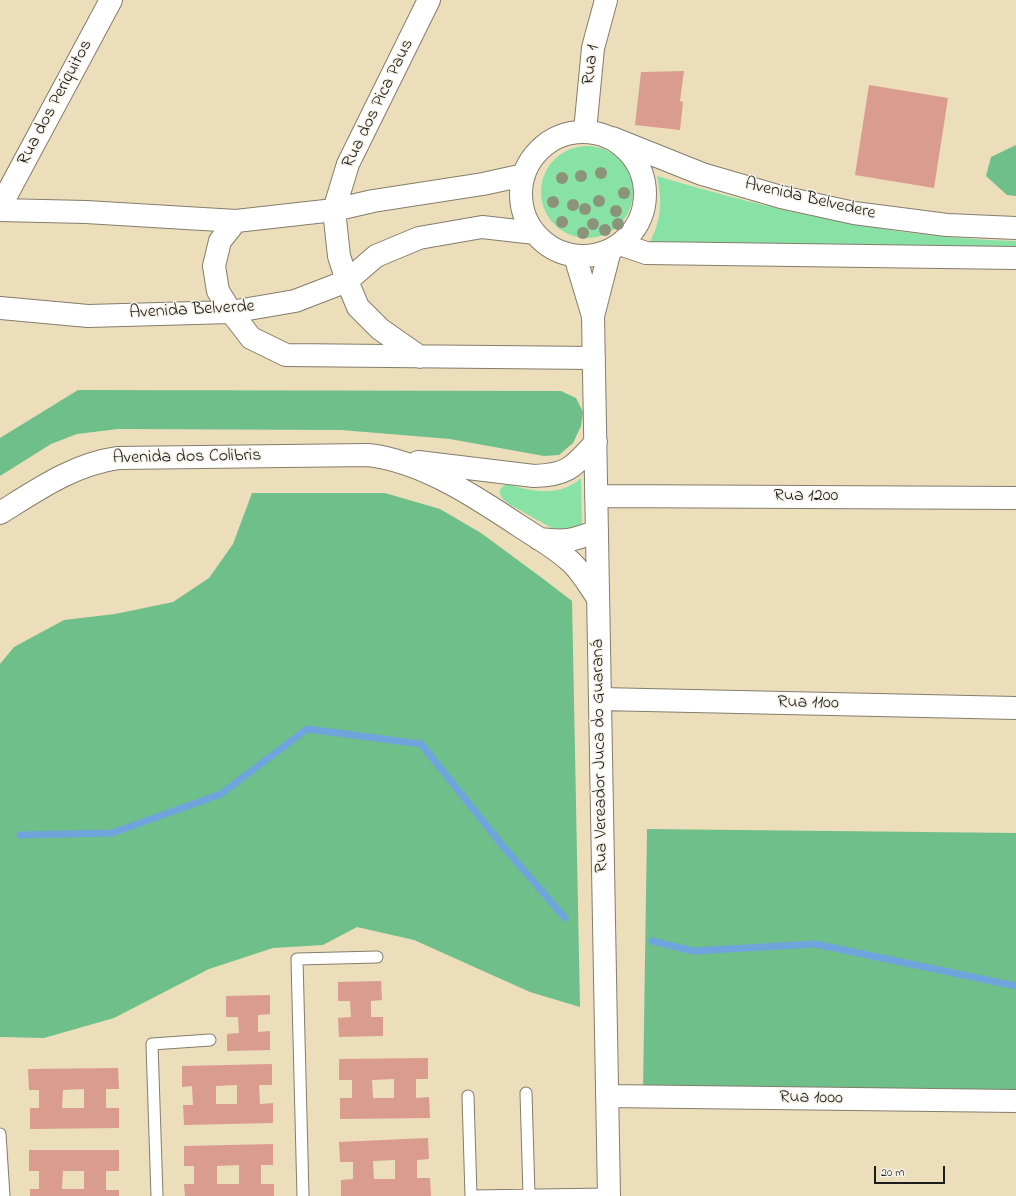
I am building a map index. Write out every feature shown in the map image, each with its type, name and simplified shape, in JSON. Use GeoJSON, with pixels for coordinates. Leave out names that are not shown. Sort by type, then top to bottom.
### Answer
{"type":"FeatureCollection","features":[{"type":"Feature","properties":{"kind":"street","name":"Rua dos Periquitos"},"geometry":{"type":"LineString","coordinates":[[0,207],[111,0]]}},
{"type":"Feature","properties":{"kind":"street","name":"Rua dos Pica Paus"},"geometry":{"type":"LineString","coordinates":[[334,210],[348,164],[429,0]]}},
{"type":"Feature","properties":{"kind":"street","name":"Rua 1"},"geometry":{"type":"LineString","coordinates":[[585,132],[593,48],[606,0]]}},
{"type":"Feature","properties":{"kind":"street"},"geometry":{"type":"LineString","coordinates":[[585,132],[599,133],[612,138],[628,151],[640,168],[645,189],[643,210],[634,228],[615,247],[599,254],[587,256],[575,256],[560,252],[546,244],[535,233],[525,215],[521,195],[524,175],[534,157],[548,143],[565,134],[585,132]]}},
{"type":"Feature","properties":{"kind":"street","name":"Avenida Belvedere"},"geometry":{"type":"LineString","coordinates":[[612,138],[702,174],[781,196],[847,212],[947,225],[1016,228]]}},
{"type":"Feature","properties":{"kind":"street"},"geometry":{"type":"LineString","coordinates":[[0,210],[86,212],[236,221],[334,210],[373,201],[483,184],[524,175]]}},
{"type":"Feature","properties":{"kind":"street"},"geometry":{"type":"LineString","coordinates":[[334,210],[339,256],[358,308],[380,329],[420,357]]}},
{"type":"Feature","properties":{"kind":"street"},"geometry":{"type":"LineString","coordinates":[[236,221],[220,241],[214,266],[218,291],[231,312],[251,338],[286,355],[594,358]]}},
{"type":"Feature","properties":{"kind":"street","name":"Avenida Belverde"},"geometry":{"type":"LineString","coordinates":[[0,308],[88,316],[231,312],[295,302],[347,281],[376,256],[419,238],[482,227],[535,233]]}},
{"type":"Feature","properties":{"kind":"street"},"geometry":{"type":"LineString","coordinates":[[615,247],[646,253],[1016,258]]}},
{"type":"Feature","properties":{"kind":"street","name":"Rua Vereador Juca do Guaraná"},"geometry":{"type":"LineString","coordinates":[[593,316],[615,247]]}},
{"type":"Feature","properties":{"kind":"street","name":"Rua Vereador Juca do Guaraná"},"geometry":{"type":"LineString","coordinates":[[575,256],[593,316],[609,1195]]}},
{"type":"Feature","properties":{"kind":"street","name":"Avenida dos Colibris"},"geometry":{"type":"LineString","coordinates":[[0,513],[61,476],[80,467],[99,461],[118,458],[368,455],[534,476],[551,476],[574,465],[596,442]]}},
{"type":"Feature","properties":{"kind":"street","name":"Avenida dos Colibris"},"geometry":{"type":"LineString","coordinates":[[388,458],[420,469],[450,483],[490,506],[570,562],[598,598]]}},
{"type":"Feature","properties":{"kind":"street","name":"Rua 1200"},"geometry":{"type":"LineString","coordinates":[[596,496],[1016,498]]}},
{"type":"Feature","properties":{"kind":"street","name":"Avenida dos Colibris"},"geometry":{"type":"LineString","coordinates":[[539,539],[560,541],[575,540],[597,530]]}},
{"type":"Feature","properties":{"kind":"street","name":"Rua 1100"},"geometry":{"type":"LineString","coordinates":[[600,699],[1016,708]]}},
{"type":"Feature","properties":{"kind":"street","name":"Rua 1000"},"geometry":{"type":"LineString","coordinates":[[607,1096],[1016,1101]]}},
{"type":"Feature","properties":{"kind":"lane"},"geometry":{"type":"LineString","coordinates":[[303,1196],[297,959],[377,956]]}},
{"type":"Feature","properties":{"kind":"lane"},"geometry":{"type":"LineString","coordinates":[[157,1196],[152,1044],[210,1040]]}},
{"type":"Feature","properties":{"kind":"lane"},"geometry":{"type":"LineString","coordinates":[[526,1093],[529,1195]]}},
{"type":"Feature","properties":{"kind":"lane"},"geometry":{"type":"LineString","coordinates":[[468,1096],[471,1196],[609,1195]]}},
{"type":"Feature","properties":{"kind":"lane"},"geometry":{"type":"LineString","coordinates":[[0,1134],[4,1196]]}},
{"type":"Feature","properties":{"kind":"green space"},"geometry":{"type":"Polygon","coordinates":[[[1016,145],[1016,196],[1007,195],[986,176],[991,157],[1016,145]]]}},
{"type":"Feature","properties":{"kind":"green space"},"geometry":{"type":"Polygon","coordinates":[[[578,146],[596,146],[613,153],[626,166],[633,183],[633,201],[626,218],[613,231],[596,238],[578,238],[561,231],[548,218],[541,201],[541,183],[548,166],[561,153],[578,146]]]}},
{"type":"Feature","properties":{"kind":"green space"},"geometry":{"type":"Polygon","coordinates":[[[657,176],[745,200],[835,220],[925,234],[970,239],[1016,241],[1016,250],[648,246],[656,228],[660,212],[660,195],[657,176]]]}},
{"type":"Feature","properties":{"kind":"green space"},"geometry":{"type":"Polygon","coordinates":[[[78,390],[561,391],[576,398],[583,412],[581,426],[573,443],[559,455],[544,456],[450,439],[341,430],[118,429],[77,434],[51,444],[0,476],[0,438],[78,390]]]}},
{"type":"Feature","properties":{"kind":"green space"},"geometry":{"type":"Polygon","coordinates":[[[581,478],[582,526],[578,530],[557,531],[509,504],[500,494],[500,489],[506,484],[525,489],[554,491],[564,488],[581,478]]]}},
{"type":"Feature","properties":{"kind":"green space"},"geometry":{"type":"Polygon","coordinates":[[[252,493],[385,493],[440,509],[481,533],[572,601],[580,1007],[530,992],[414,940],[357,927],[323,945],[273,948],[209,969],[114,1018],[44,1038],[0,1037],[0,664],[14,647],[64,620],[115,614],[173,602],[209,578],[233,544],[252,493]]]}},
{"type":"Feature","properties":{"kind":"green space"},"geometry":{"type":"Polygon","coordinates":[[[647,829],[1016,833],[1016,1094],[643,1090],[647,829]]]}},
{"type":"Feature","properties":{"kind":"building"},"geometry":{"type":"Polygon","coordinates":[[[684,71],[680,101],[683,102],[680,130],[635,125],[641,72],[684,71]]]}},
{"type":"Feature","properties":{"kind":"building"},"geometry":{"type":"Polygon","coordinates":[[[869,85],[948,98],[934,188],[855,175],[869,85]]]}},
{"type":"Feature","properties":{"kind":"building"},"geometry":{"type":"Polygon","coordinates":[[[381,981],[382,1000],[371,1001],[371,1017],[383,1017],[383,1036],[339,1037],[338,1018],[351,1017],[350,1001],[338,1001],[338,982],[381,981]]]}},
{"type":"Feature","properties":{"kind":"building"},"geometry":{"type":"Polygon","coordinates":[[[270,995],[270,1014],[258,1015],[258,1032],[270,1031],[270,1050],[227,1051],[227,1034],[239,1033],[238,1017],[226,1017],[226,996],[270,995]]]}},
{"type":"Feature","properties":{"kind":"building"},"geometry":{"type":"Polygon","coordinates":[[[428,1058],[428,1079],[416,1079],[416,1098],[429,1097],[430,1118],[340,1119],[340,1098],[352,1098],[352,1080],[339,1080],[339,1059],[428,1058]],[[394,1079],[372,1080],[373,1098],[394,1098],[394,1079]]]}},
{"type":"Feature","properties":{"kind":"building"},"geometry":{"type":"Polygon","coordinates":[[[272,1064],[272,1085],[259,1085],[260,1104],[273,1103],[273,1123],[184,1125],[183,1105],[193,1105],[192,1086],[182,1087],[182,1066],[272,1064]],[[237,1085],[216,1086],[216,1104],[237,1104],[237,1085]]]}},
{"type":"Feature","properties":{"kind":"building"},"geometry":{"type":"Polygon","coordinates":[[[118,1068],[119,1089],[106,1089],[106,1108],[119,1108],[119,1128],[30,1129],[30,1108],[39,1108],[39,1090],[29,1090],[28,1069],[118,1068]],[[84,1089],[63,1090],[62,1108],[84,1108],[84,1089]]]}},
{"type":"Feature","properties":{"kind":"building"},"geometry":{"type":"Polygon","coordinates":[[[428,1138],[429,1159],[417,1160],[417,1178],[430,1178],[431,1196],[341,1196],[341,1180],[353,1179],[353,1162],[340,1162],[339,1142],[428,1138]],[[395,1160],[373,1161],[374,1179],[395,1179],[395,1160]]]}},
{"type":"Feature","properties":{"kind":"building"},"geometry":{"type":"Polygon","coordinates":[[[273,1144],[273,1165],[261,1165],[261,1184],[274,1184],[274,1196],[185,1196],[184,1184],[194,1184],[194,1166],[184,1166],[184,1146],[273,1144]],[[239,1165],[217,1166],[217,1184],[239,1184],[239,1165]]]}},
{"type":"Feature","properties":{"kind":"building"},"geometry":{"type":"Polygon","coordinates":[[[29,1150],[119,1150],[119,1171],[106,1171],[106,1190],[119,1190],[119,1196],[30,1196],[30,1189],[39,1189],[39,1171],[29,1171],[29,1150]],[[63,1171],[62,1189],[84,1189],[84,1171],[63,1171]]]}},
{"type":"Feature","properties":{"kind":"waterway"},"geometry":{"type":"LineString","coordinates":[[20,835],[112,833],[221,794],[307,729],[421,744],[502,845],[565,918]]}},
{"type":"Feature","properties":{"kind":"waterway"},"geometry":{"type":"LineString","coordinates":[[652,941],[693,951],[815,944],[1016,986]]}}]}
